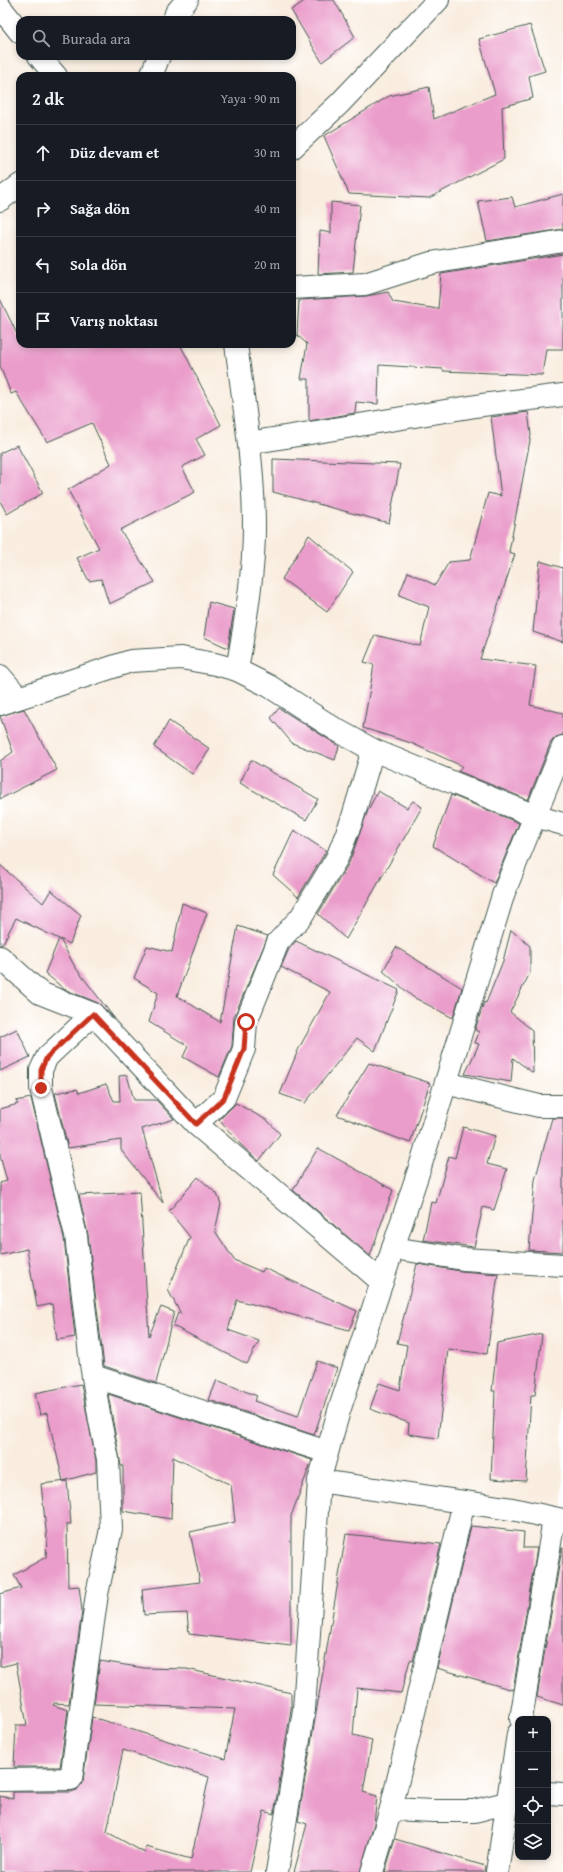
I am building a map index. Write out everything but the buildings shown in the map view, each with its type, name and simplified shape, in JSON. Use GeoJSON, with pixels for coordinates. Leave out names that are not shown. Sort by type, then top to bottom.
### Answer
{"type":"FeatureCollection","features":[{"type":"Feature","properties":{"kind":"street"},"geometry":{"type":"LineString","coordinates":[[175,16],[187,0]]}},
{"type":"Feature","properties":{"kind":"street"},"geometry":{"type":"LineString","coordinates":[[296,144],[339,104],[438,0]]}},
{"type":"Feature","properties":{"kind":"street"},"geometry":{"type":"LineString","coordinates":[[0,7],[16,27]]}},
{"type":"Feature","properties":{"kind":"street"},"geometry":{"type":"LineString","coordinates":[[42,60],[53,72]]}},
{"type":"Feature","properties":{"kind":"street"},"geometry":{"type":"LineString","coordinates":[[153,72],[157,60]]}},
{"type":"Feature","properties":{"kind":"street"},"geometry":{"type":"LineString","coordinates":[[0,200],[16,188]]}},
{"type":"Feature","properties":{"kind":"street"},"geometry":{"type":"LineString","coordinates":[[296,288],[365,284],[431,263],[563,242]]}},
{"type":"Feature","properties":{"kind":"street"},"geometry":{"type":"LineString","coordinates":[[237,348],[249,443],[254,528],[248,608],[237,670]]}},
{"type":"Feature","properties":{"kind":"street"},"geometry":{"type":"LineString","coordinates":[[249,443],[482,405],[563,395]]}},
{"type":"Feature","properties":{"kind":"street"},"geometry":{"type":"LineString","coordinates":[[0,676],[9,701],[131,661],[181,658],[237,670],[269,686],[336,729],[373,750],[535,816],[563,824]]}},
{"type":"Feature","properties":{"kind":"street"},"geometry":{"type":"LineString","coordinates":[[276,1872],[304,1710],[319,1481],[339,1411],[446,1083],[504,892],[563,747]]}},
{"type":"Feature","properties":{"kind":"street"},"geometry":{"type":"LineString","coordinates":[[196,1124],[224,1098],[244,1049],[246,1022],[278,942],[301,917],[337,858],[352,820],[373,750]]}},
{"type":"Feature","properties":{"kind":"street"},"geometry":{"type":"LineString","coordinates":[[0,956],[40,993],[93,1014],[196,1124],[382,1282]]}},
{"type":"Feature","properties":{"kind":"street"},"geometry":{"type":"LineString","coordinates":[[0,1780],[71,1779],[97,1594],[111,1528],[108,1459],[100,1421],[82,1300],[76,1236],[41,1088],[41,1070],[47,1057],[93,1014]]}},
{"type":"Feature","properties":{"kind":"street"},"geometry":{"type":"LineString","coordinates":[[446,1083],[539,1106],[563,1106]]}},
{"type":"Feature","properties":{"kind":"street"},"geometry":{"type":"LineString","coordinates":[[393,1248],[463,1259],[563,1265]]}},
{"type":"Feature","properties":{"kind":"street"},"geometry":{"type":"LineString","coordinates":[[93,1376],[328,1452]]}},
{"type":"Feature","properties":{"kind":"street"},"geometry":{"type":"LineString","coordinates":[[319,1481],[512,1508],[558,1519],[521,1716]]}},
{"type":"Feature","properties":{"kind":"street"},"geometry":{"type":"LineString","coordinates":[[372,1872],[391,1809],[464,1502]]}},
{"type":"Feature","properties":{"kind":"street"},"geometry":{"type":"LineString","coordinates":[[498,1872],[512,1801],[516,1752]]}},
{"type":"Feature","properties":{"kind":"street"},"geometry":{"type":"LineString","coordinates":[[551,1793],[563,1794]]}},
{"type":"Feature","properties":{"kind":"street"},"geometry":{"type":"LineString","coordinates":[[391,1809],[474,1811],[512,1801]]}},
{"type":"Feature","properties":{"kind":"route"},"geometry":{"type":"LineString","coordinates":[[41,1088],[41,1070],[47,1057],[93,1014],[196,1124],[224,1098],[244,1049],[246,1022]]}}]}
